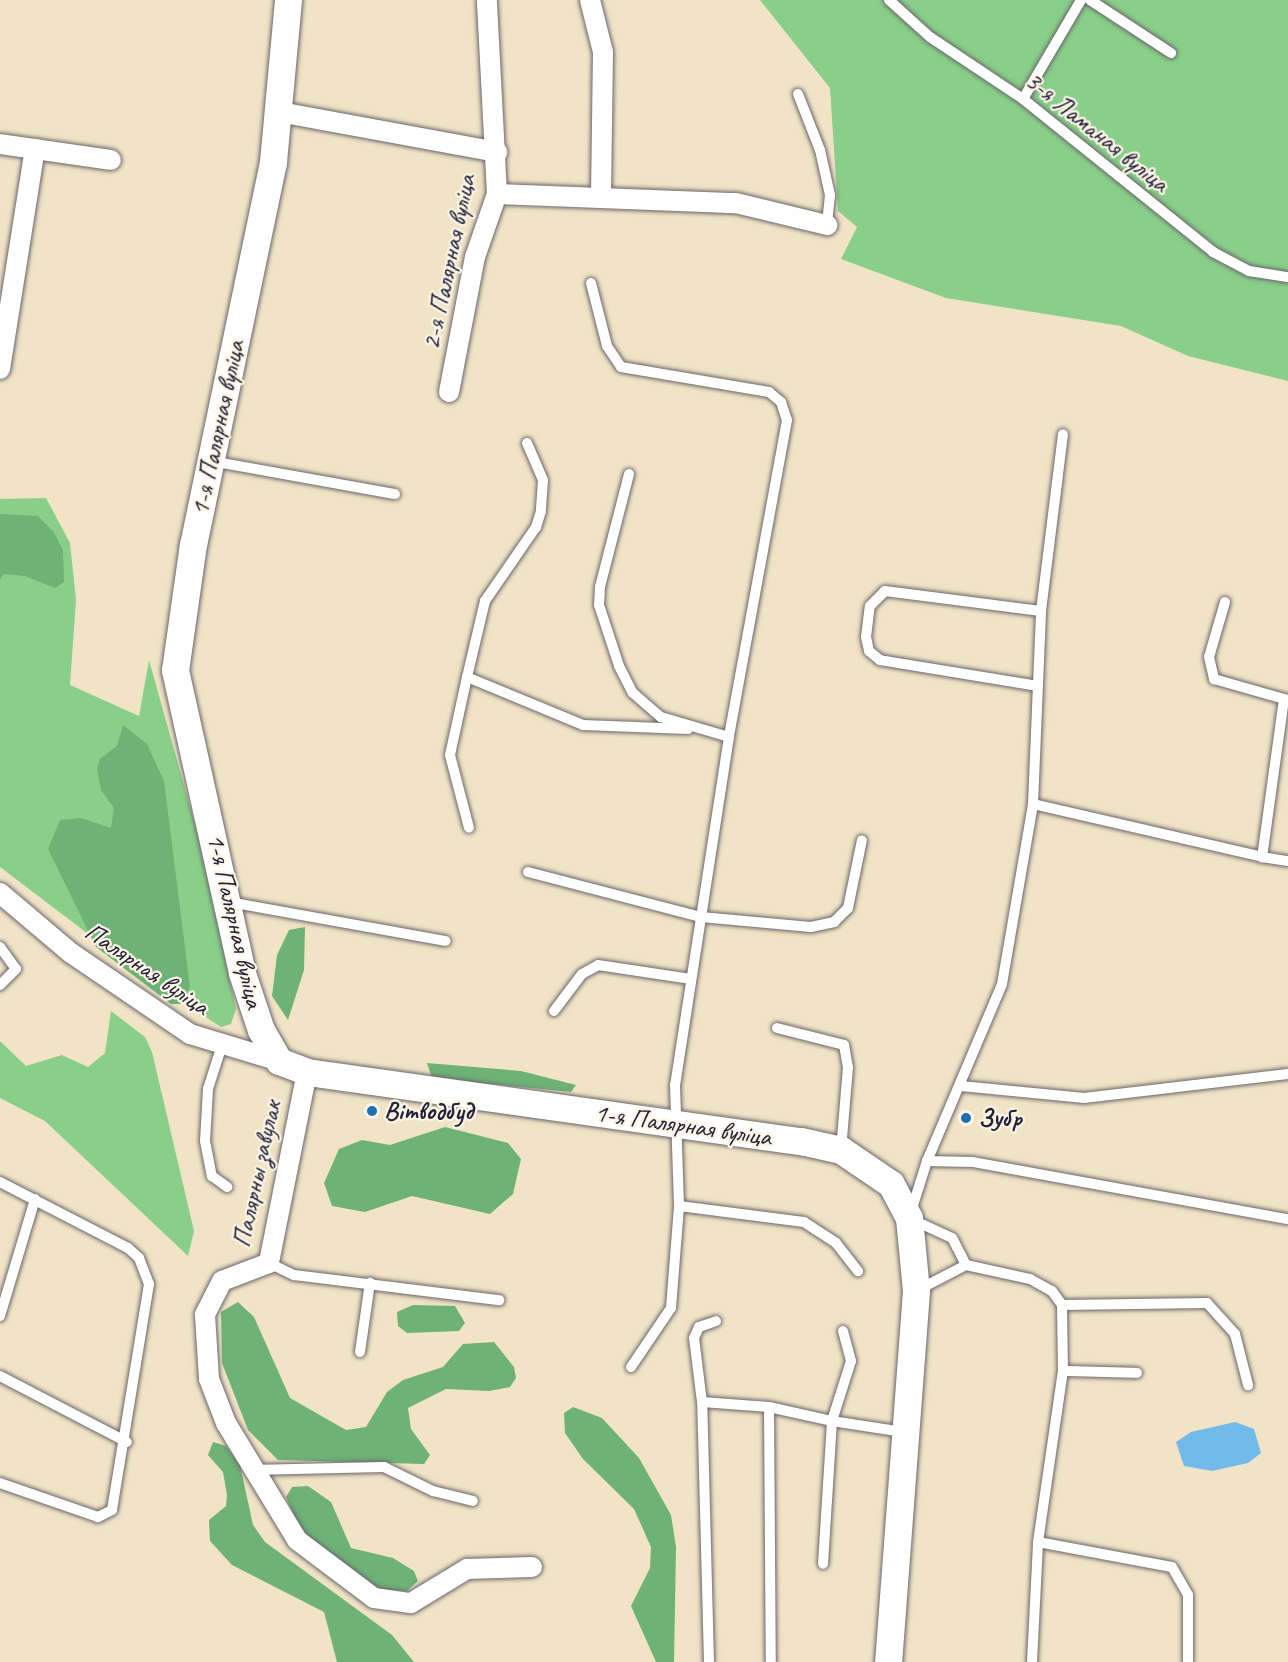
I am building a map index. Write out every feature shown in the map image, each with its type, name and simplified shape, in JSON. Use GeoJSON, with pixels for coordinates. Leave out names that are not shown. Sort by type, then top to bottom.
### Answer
{"type":"FeatureCollection","features":[{"type":"Feature","properties":{"kind":"street","name":"1-я Палярная вуліца"},"geometry":{"type":"LineString","coordinates":[[288,0],[279,112],[211,461],[175,670],[229,902],[242,973],[261,1030],[279,1061],[307,1072],[842,1150],[891,1185],[909,1218],[916,1291],[903,1432],[888,1662]]}},
{"type":"Feature","properties":{"kind":"street","name":"2-я Палярная вуліца"},"geometry":{"type":"LineString","coordinates":[[449,392],[475,257],[497,194],[497,152],[487,0]]}},
{"type":"Feature","properties":{"kind":"street"},"geometry":{"type":"LineString","coordinates":[[590,0],[603,52],[601,195]]}},
{"type":"Feature","properties":{"kind":"street"},"geometry":{"type":"LineString","coordinates":[[279,112],[497,152]]}},
{"type":"Feature","properties":{"kind":"street"},"geometry":{"type":"LineString","coordinates":[[0,144],[111,160]]}},
{"type":"Feature","properties":{"kind":"street"},"geometry":{"type":"LineString","coordinates":[[0,369],[35,149]]}},
{"type":"Feature","properties":{"kind":"street"},"geometry":{"type":"LineString","coordinates":[[497,194],[601,195],[736,203],[827,225]]}},
{"type":"Feature","properties":{"kind":"street","name":"Палярная вуліца"},"geometry":{"type":"LineString","coordinates":[[0,893],[71,953],[190,1034],[222,1046],[279,1061]]}},
{"type":"Feature","properties":{"kind":"street","name":"Палярны завулак"},"geometry":{"type":"LineString","coordinates":[[307,1072],[269,1263],[222,1281],[205,1315],[209,1379],[251,1470],[297,1540],[374,1598],[411,1603],[468,1569],[532,1567]]}},
{"type":"Feature","properties":{"kind":"lane","name":"3-я Ламаная вуліца"},"geometry":{"type":"LineString","coordinates":[[889,0],[930,37],[1023,99],[1213,252],[1249,272],[1288,277]]}},
{"type":"Feature","properties":{"kind":"lane"},"geometry":{"type":"LineString","coordinates":[[1023,99],[1081,0]]}},
{"type":"Feature","properties":{"kind":"lane"},"geometry":{"type":"LineString","coordinates":[[1090,0],[1171,52]]}},
{"type":"Feature","properties":{"kind":"lane"},"geometry":{"type":"LineString","coordinates":[[798,94],[820,150],[830,195],[827,225]]}},
{"type":"Feature","properties":{"kind":"lane"},"geometry":{"type":"LineString","coordinates":[[591,283],[607,346],[628,372],[759,389],[776,396],[785,409],[786,435],[729,737],[692,979],[674,1124],[679,1206],[671,1308],[631,1366]]}},
{"type":"Feature","properties":{"kind":"lane"},"geometry":{"type":"LineString","coordinates":[[966,1265],[952,1238],[909,1218],[927,1161],[961,1086],[1002,984],[1033,804],[1041,611],[1063,434]]}},
{"type":"Feature","properties":{"kind":"lane"},"geometry":{"type":"LineString","coordinates":[[469,828],[450,755],[485,601],[536,527],[542,511],[543,480],[528,443]]}},
{"type":"Feature","properties":{"kind":"lane"},"geometry":{"type":"LineString","coordinates":[[211,461],[395,495]]}},
{"type":"Feature","properties":{"kind":"lane"},"geometry":{"type":"LineString","coordinates":[[629,474],[599,605],[619,666],[633,693],[661,717],[688,729]]}},
{"type":"Feature","properties":{"kind":"lane"},"geometry":{"type":"LineString","coordinates":[[1038,686],[880,660],[868,651],[866,637],[870,606],[885,591],[1041,611]]}},
{"type":"Feature","properties":{"kind":"lane"},"geometry":{"type":"LineString","coordinates":[[1225,602],[1209,657],[1214,679],[1225,687],[1286,699],[1262,857]]}},
{"type":"Feature","properties":{"kind":"lane"},"geometry":{"type":"LineString","coordinates":[[467,677],[583,725],[688,729],[729,737]]}},
{"type":"Feature","properties":{"kind":"lane"},"geometry":{"type":"LineString","coordinates":[[1033,804],[1288,861]]}},
{"type":"Feature","properties":{"kind":"lane"},"geometry":{"type":"LineString","coordinates":[[528,872],[701,917],[811,927],[834,922],[848,908],[862,840]]}},
{"type":"Feature","properties":{"kind":"lane"},"geometry":{"type":"LineString","coordinates":[[229,902],[446,941]]}},
{"type":"Feature","properties":{"kind":"lane"},"geometry":{"type":"LineString","coordinates":[[0,947],[16,969],[0,985]]}},
{"type":"Feature","properties":{"kind":"lane"},"geometry":{"type":"LineString","coordinates":[[554,1011],[582,974],[598,965],[692,979]]}},
{"type":"Feature","properties":{"kind":"lane"},"geometry":{"type":"LineString","coordinates":[[777,1028],[844,1045],[848,1067],[842,1150]]}},
{"type":"Feature","properties":{"kind":"lane"},"geometry":{"type":"LineString","coordinates":[[222,1046],[208,1089],[205,1141],[212,1176],[226,1187]]}},
{"type":"Feature","properties":{"kind":"lane"},"geometry":{"type":"LineString","coordinates":[[961,1086],[1084,1098],[1288,1074]]}},
{"type":"Feature","properties":{"kind":"lane"},"geometry":{"type":"LineString","coordinates":[[927,1161],[973,1162],[1288,1219]]}},
{"type":"Feature","properties":{"kind":"lane"},"geometry":{"type":"LineString","coordinates":[[0,1182],[128,1248],[146,1270],[127,1442],[112,1510],[103,1517],[0,1483]]}},
{"type":"Feature","properties":{"kind":"lane"},"geometry":{"type":"LineString","coordinates":[[0,1316],[35,1199]]}},
{"type":"Feature","properties":{"kind":"lane"},"geometry":{"type":"LineString","coordinates":[[679,1206],[804,1222],[836,1243],[858,1271]]}},
{"type":"Feature","properties":{"kind":"lane"},"geometry":{"type":"LineString","coordinates":[[269,1263],[294,1275],[499,1300]]}},
{"type":"Feature","properties":{"kind":"lane"},"geometry":{"type":"LineString","coordinates":[[916,1291],[966,1265],[1030,1279],[1052,1291],[1062,1305],[1063,1371],[1038,1542],[1032,1662]]}},
{"type":"Feature","properties":{"kind":"lane"},"geometry":{"type":"LineString","coordinates":[[360,1352],[370,1283]]}},
{"type":"Feature","properties":{"kind":"lane"},"geometry":{"type":"LineString","coordinates":[[1062,1305],[1207,1303],[1235,1334],[1248,1385]]}},
{"type":"Feature","properties":{"kind":"lane"},"geometry":{"type":"LineString","coordinates":[[709,1662],[702,1402],[695,1332],[716,1321]]}},
{"type":"Feature","properties":{"kind":"lane"},"geometry":{"type":"LineString","coordinates":[[823,1564],[832,1421],[851,1361],[843,1331]]}},
{"type":"Feature","properties":{"kind":"lane"},"geometry":{"type":"LineString","coordinates":[[1063,1371],[1137,1373]]}},
{"type":"Feature","properties":{"kind":"lane"},"geometry":{"type":"LineString","coordinates":[[0,1376],[127,1442]]}},
{"type":"Feature","properties":{"kind":"lane"},"geometry":{"type":"LineString","coordinates":[[702,1402],[769,1407],[832,1421],[903,1432]]}},
{"type":"Feature","properties":{"kind":"lane"},"geometry":{"type":"LineString","coordinates":[[769,1407],[771,1662]]}},
{"type":"Feature","properties":{"kind":"lane"},"geometry":{"type":"LineString","coordinates":[[251,1470],[384,1467],[433,1491],[473,1501]]}},
{"type":"Feature","properties":{"kind":"lane"},"geometry":{"type":"LineString","coordinates":[[1038,1542],[1172,1567],[1188,1595],[1188,1662]]}},
{"type":"Feature","properties":{"kind":"green space"},"geometry":{"type":"Polygon","coordinates":[[[760,0],[1288,0],[1288,381],[1188,356],[1121,326],[946,298],[841,259],[857,227],[838,211],[830,88],[760,0]]]}},
{"type":"Feature","properties":{"kind":"green space"},"geometry":{"type":"Polygon","coordinates":[[[46,498],[70,543],[76,600],[70,685],[139,716],[149,660],[198,835],[236,1009],[231,1024],[221,1027],[150,981],[0,867],[0,499],[46,498]]]}},
{"type":"Feature","properties":{"kind":"green space"},"geometry":{"type":"Polygon","coordinates":[[[0,514],[38,516],[53,531],[63,550],[64,582],[55,588],[25,576],[4,574],[0,579],[0,514]]]}},
{"type":"Feature","properties":{"kind":"green space"},"geometry":{"type":"Polygon","coordinates":[[[123,725],[147,744],[164,781],[190,987],[181,1004],[171,1004],[96,947],[48,849],[60,820],[81,818],[111,828],[114,808],[101,790],[97,769],[100,759],[117,746],[123,725]]]}},
{"type":"Feature","properties":{"kind":"green space"},"geometry":{"type":"Polygon","coordinates":[[[305,927],[304,970],[288,1020],[272,996],[277,955],[289,930],[305,927]]]}},
{"type":"Feature","properties":{"kind":"green space"},"geometry":{"type":"Polygon","coordinates":[[[111,1011],[145,1037],[152,1052],[194,1231],[188,1256],[45,1121],[0,1098],[0,1041],[26,1066],[62,1055],[88,1067],[105,1053],[111,1011]]]}},
{"type":"Feature","properties":{"kind":"green space"},"geometry":{"type":"Polygon","coordinates":[[[427,1063],[521,1071],[576,1085],[571,1092],[432,1078],[427,1063]]]}},
{"type":"Feature","properties":{"kind":"green space"},"geometry":{"type":"Polygon","coordinates":[[[445,1127],[508,1143],[521,1159],[513,1194],[490,1214],[412,1196],[365,1212],[332,1206],[324,1183],[339,1149],[362,1140],[390,1145],[445,1127]]]}},
{"type":"Feature","properties":{"kind":"green space"},"geometry":{"type":"Polygon","coordinates":[[[238,1302],[254,1317],[290,1398],[346,1430],[366,1427],[387,1392],[403,1380],[443,1367],[463,1344],[494,1342],[514,1367],[516,1378],[510,1387],[489,1391],[446,1389],[408,1408],[411,1429],[430,1455],[424,1464],[278,1460],[248,1430],[222,1363],[221,1312],[238,1302]]]}},
{"type":"Feature","properties":{"kind":"green space"},"geometry":{"type":"Polygon","coordinates":[[[413,1305],[455,1306],[465,1323],[459,1331],[407,1333],[398,1326],[397,1312],[413,1305]]]}},
{"type":"Feature","properties":{"kind":"green space"},"geometry":{"type":"Polygon","coordinates":[[[573,1407],[602,1418],[639,1458],[671,1515],[676,1547],[674,1662],[656,1662],[631,1606],[650,1568],[651,1547],[634,1509],[583,1459],[565,1433],[564,1413],[573,1407]]]}},
{"type":"Feature","properties":{"kind":"green space"},"geometry":{"type":"Polygon","coordinates":[[[213,1442],[226,1446],[240,1465],[253,1525],[265,1542],[392,1635],[414,1662],[337,1662],[324,1612],[232,1565],[210,1541],[209,1520],[226,1506],[227,1495],[223,1472],[208,1455],[213,1442]]]}},
{"type":"Feature","properties":{"kind":"green space"},"geometry":{"type":"Polygon","coordinates":[[[308,1486],[331,1502],[351,1548],[393,1558],[414,1571],[418,1581],[407,1591],[375,1589],[303,1536],[286,1497],[292,1487],[308,1486]]]}},
{"type":"Feature","properties":{"kind":"water"},"geometry":{"type":"Polygon","coordinates":[[[1235,1422],[1254,1429],[1261,1453],[1248,1463],[1212,1471],[1184,1466],[1176,1442],[1191,1432],[1235,1422]]]}},
{"type":"Feature","properties":{"kind":"place","name":"Вітводбуд"},"geometry":{"type":"Point","coordinates":[372,1111]}},
{"type":"Feature","properties":{"kind":"place","name":"Зубр"},"geometry":{"type":"Point","coordinates":[966,1118]}}]}
